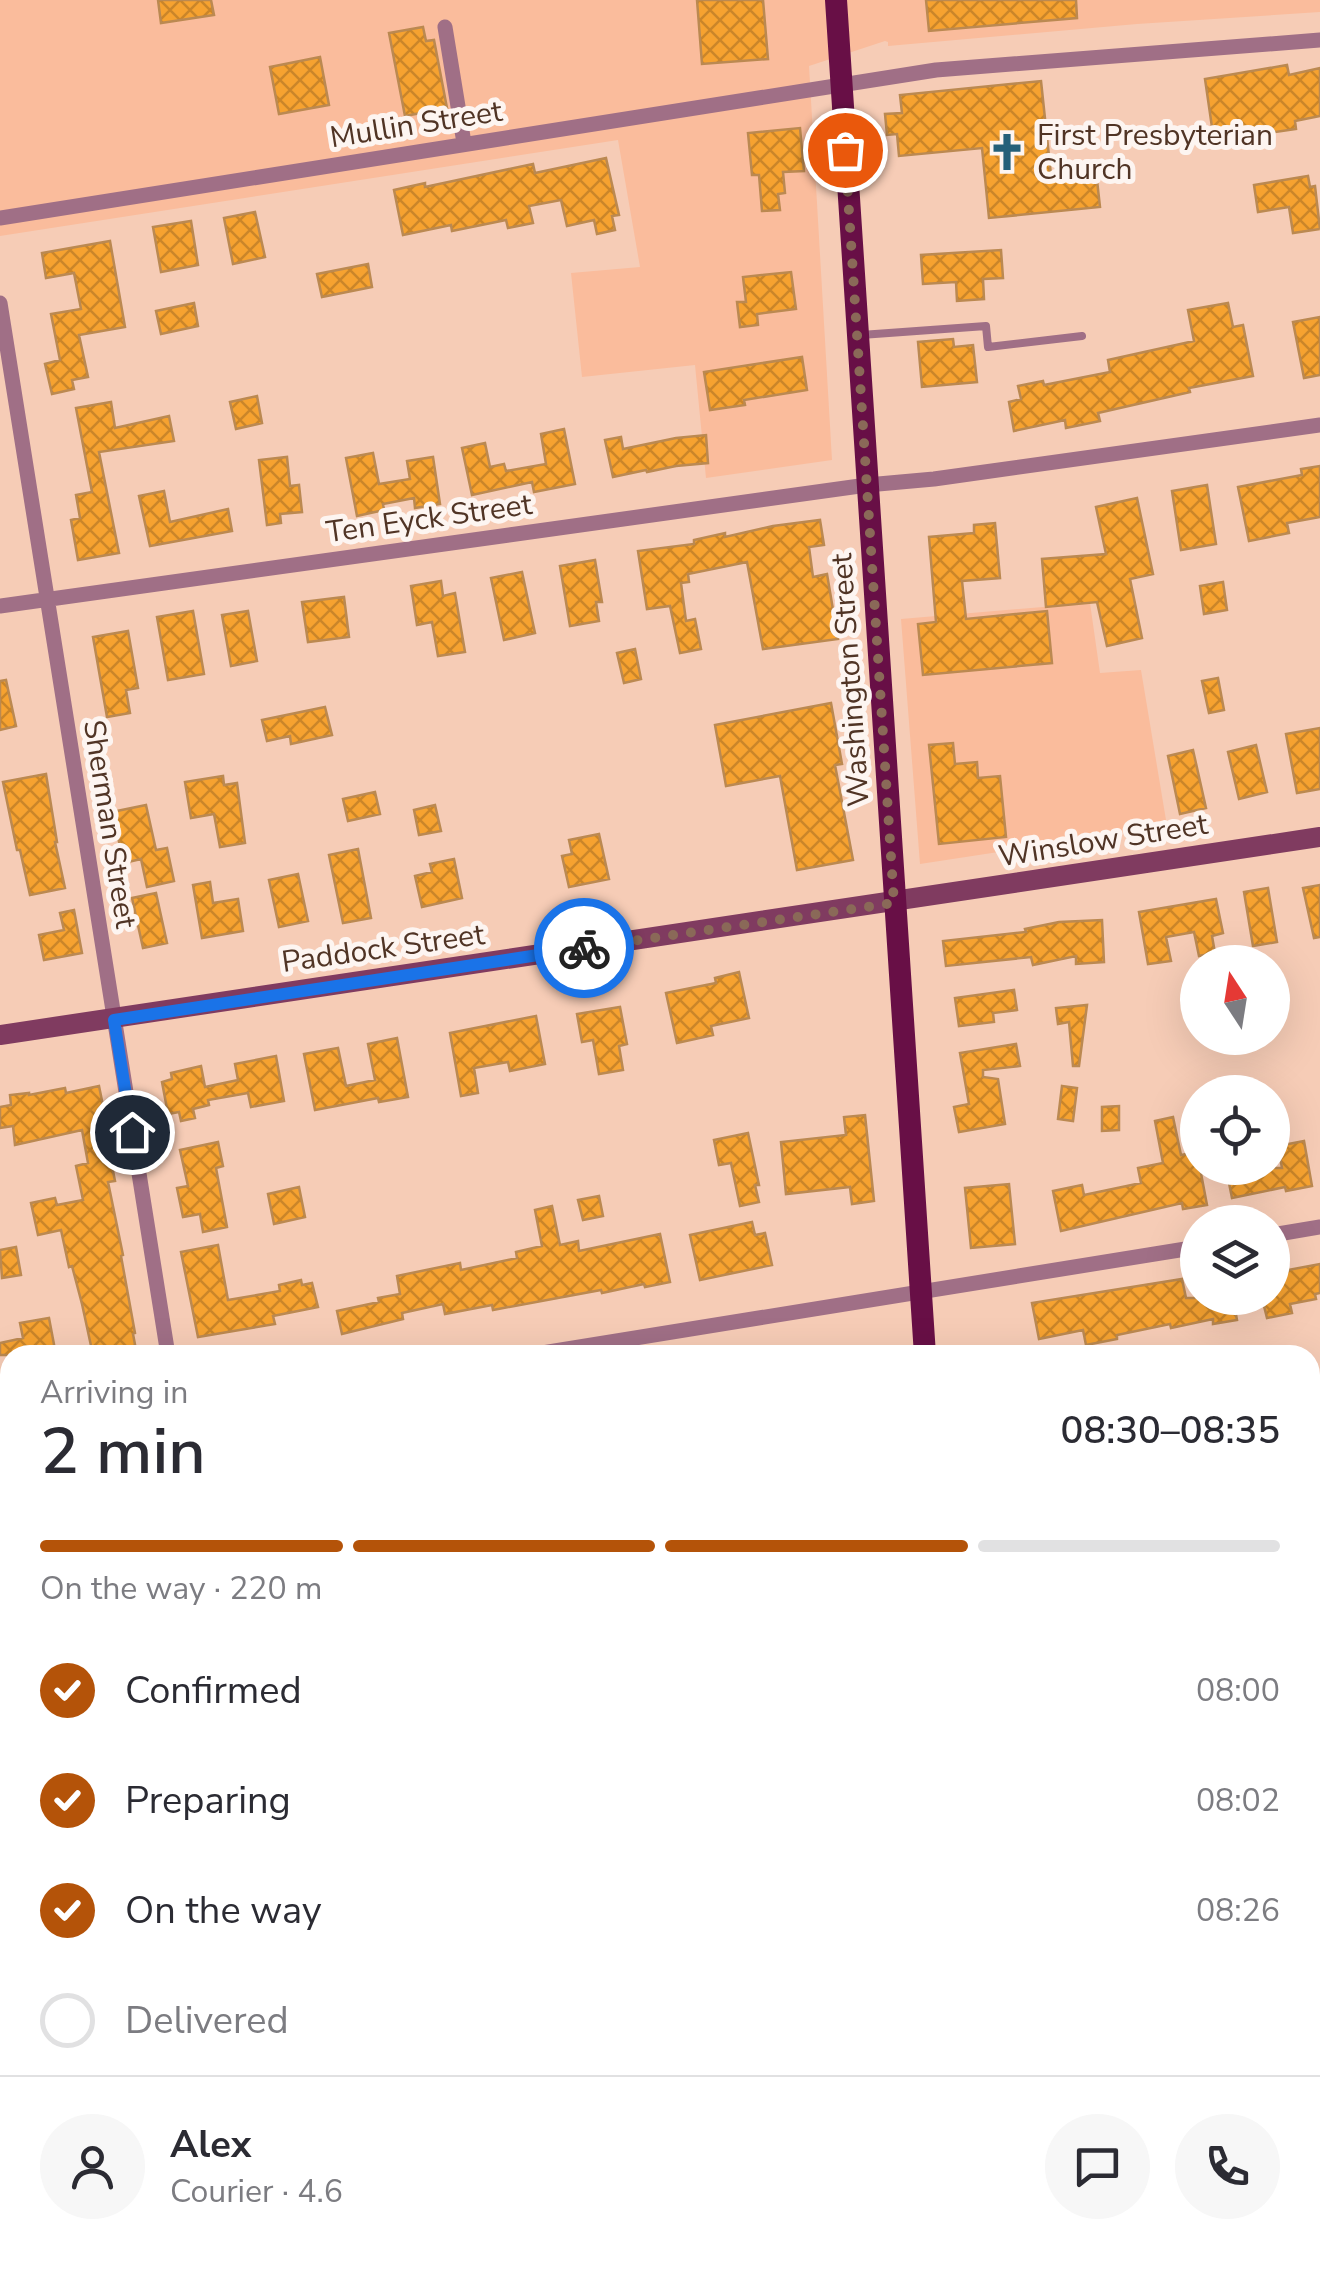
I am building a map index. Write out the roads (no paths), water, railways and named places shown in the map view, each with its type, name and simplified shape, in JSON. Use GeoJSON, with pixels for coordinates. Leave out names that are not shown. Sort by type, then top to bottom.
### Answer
{"type":"FeatureCollection","features":[{"type":"Feature","properties":{"kind":"main road","name":"Washington Street"},"geometry":{"type":"LineString","coordinates":[[836,0],[924,1345]]}},
{"type":"Feature","properties":{"kind":"main road","name":"Winslow Street"},"geometry":{"type":"LineString","coordinates":[[894,903],[1320,837]]}},
{"type":"Feature","properties":{"kind":"main road","name":"Paddock Street"},"geometry":{"type":"LineString","coordinates":[[0,1035],[894,903]]}},
{"type":"Feature","properties":{"kind":"street"},"geometry":{"type":"LineString","coordinates":[[445,27],[464,144]]}},
{"type":"Feature","properties":{"kind":"street","name":"Mullin Street"},"geometry":{"type":"LineString","coordinates":[[0,218],[936,70],[1320,40]]}},
{"type":"Feature","properties":{"kind":"street","name":"Sherman Street"},"geometry":{"type":"LineString","coordinates":[[0,302],[166,1345]]}},
{"type":"Feature","properties":{"kind":"street","name":"Ten Eyck Street"},"geometry":{"type":"LineString","coordinates":[[0,606],[1320,426]]}},
{"type":"Feature","properties":{"kind":"street"},"geometry":{"type":"LineString","coordinates":[[1290,1232],[1320,1227]]}},
{"type":"Feature","properties":{"kind":"street"},"geometry":{"type":"LineString","coordinates":[[593,1345],[1180,1251]]}},
{"type":"Feature","properties":{"kind":"lane"},"geometry":{"type":"LineString","coordinates":[[857,335],[986,326],[988,347],[1082,336]]}},
{"type":"Feature","properties":{"kind":"place","name":"First Presbyterian Church"},"geometry":{"type":"Point","coordinates":[1007,152]}}]}
